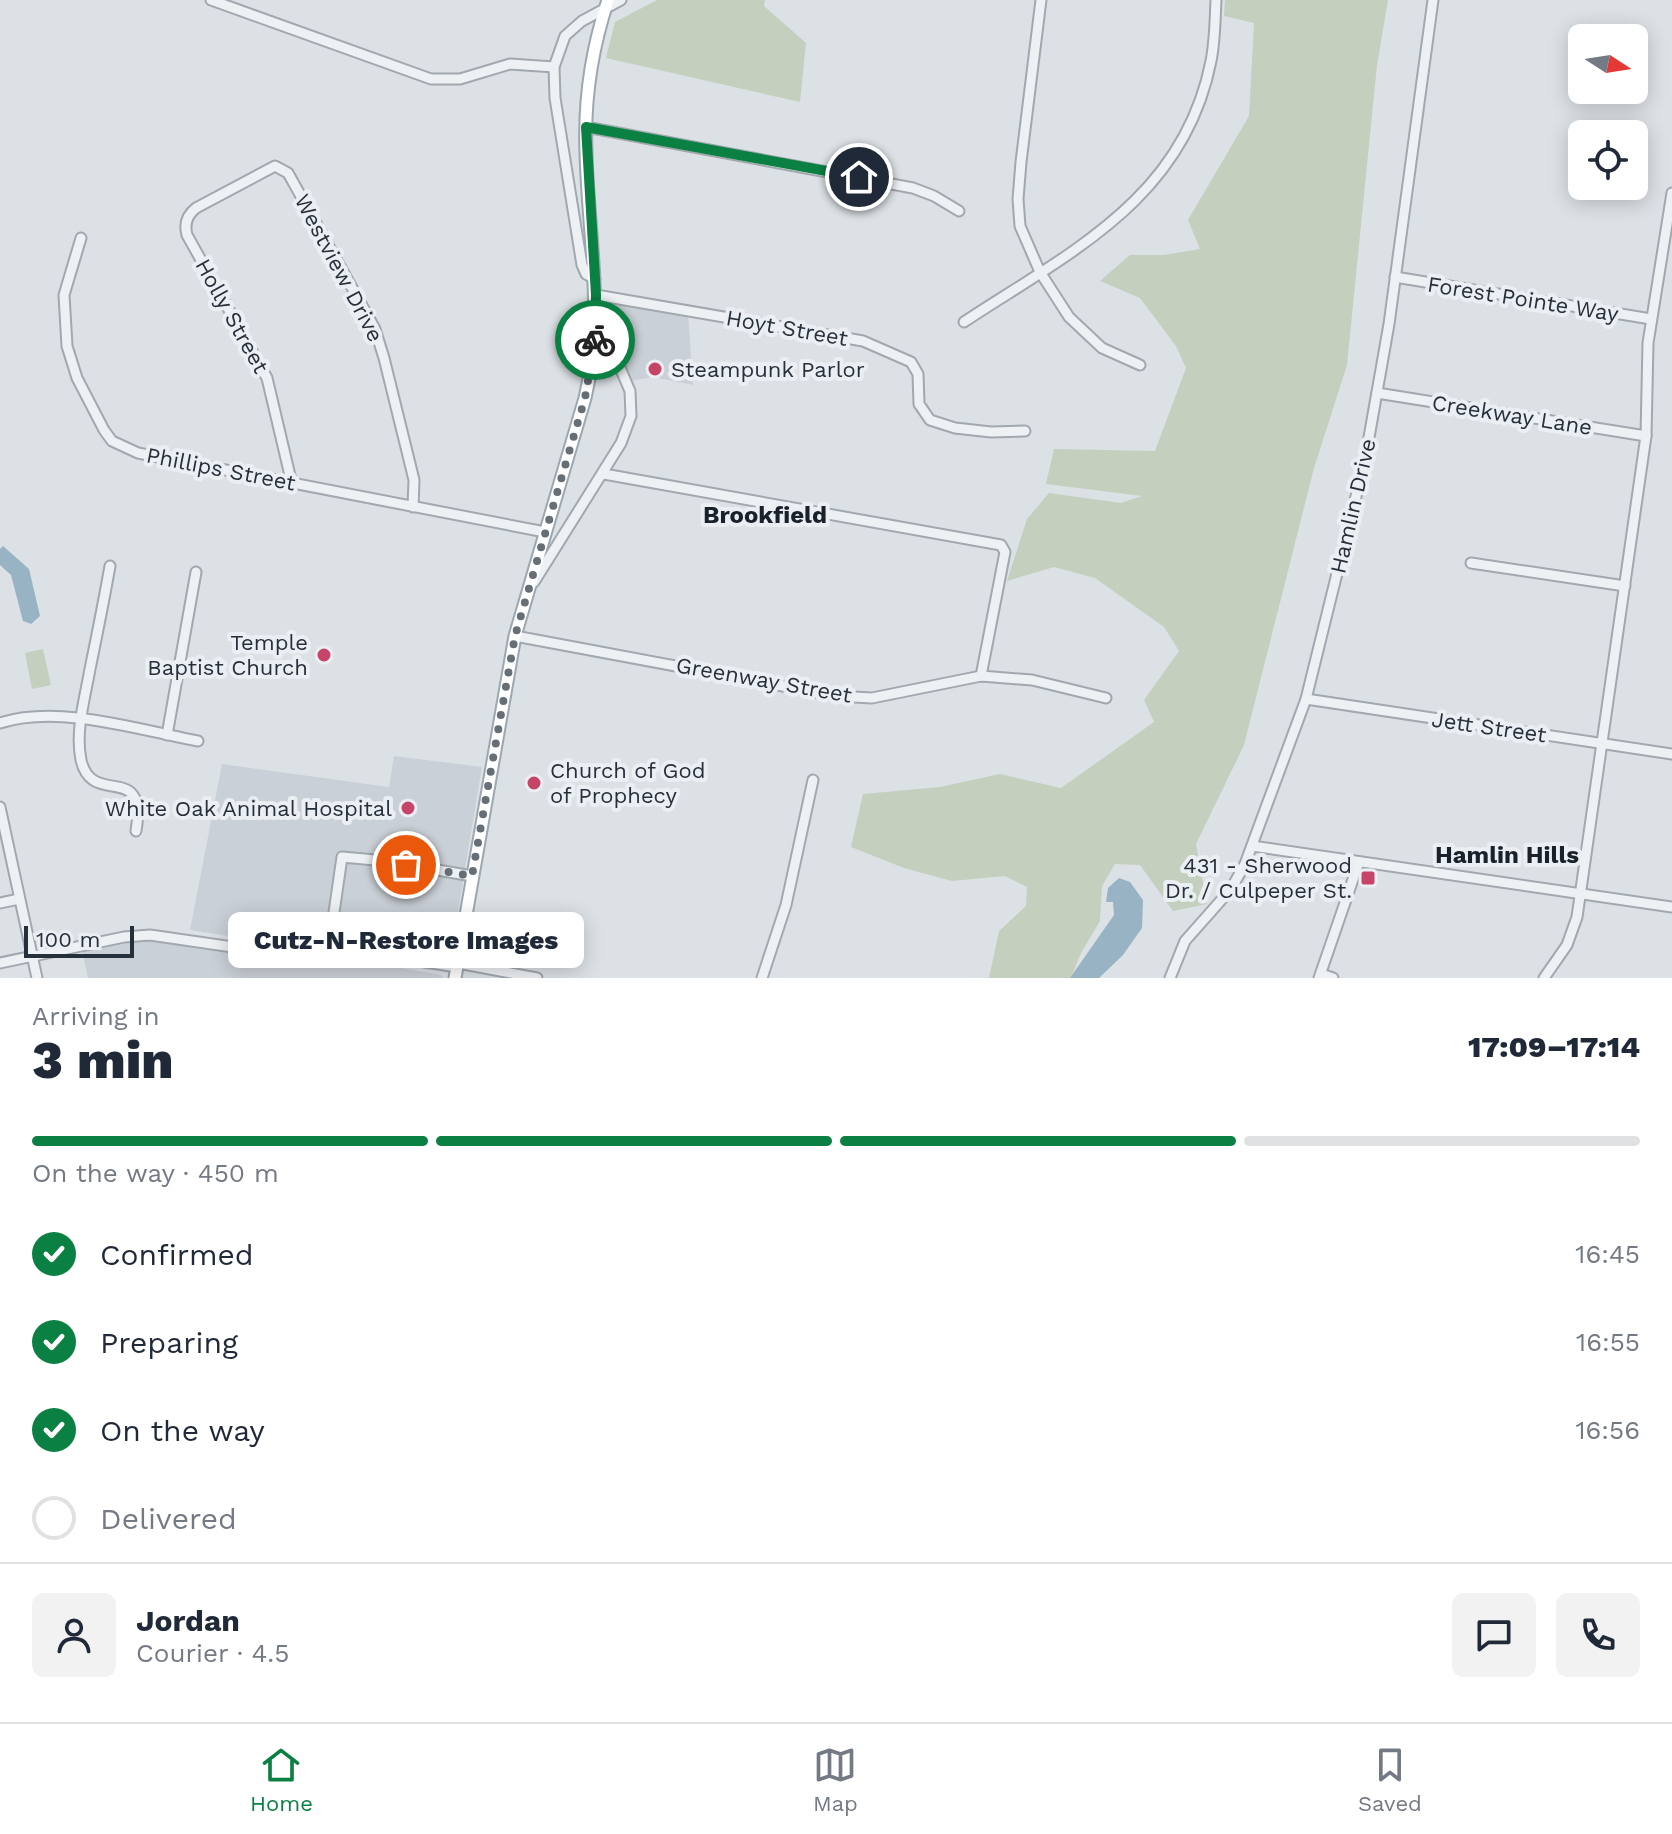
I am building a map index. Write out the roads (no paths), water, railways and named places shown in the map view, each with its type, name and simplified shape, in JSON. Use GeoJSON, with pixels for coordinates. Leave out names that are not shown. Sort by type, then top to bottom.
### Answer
{"type":"FeatureCollection","features":[{"type":"Feature","properties":{"kind":"main road"},"geometry":{"type":"LineString","coordinates":[[457,969],[515,636],[592,364],[596,295],[586,127],[593,64],[607,4]]}},
{"type":"Feature","properties":{"kind":"street"},"geometry":{"type":"LineString","coordinates":[[211,0],[431,79],[460,79],[510,64],[554,67]]}},
{"type":"Feature","properties":{"kind":"street"},"geometry":{"type":"LineString","coordinates":[[595,279],[586,274],[582,265],[555,98],[554,67],[565,36],[607,4],[621,0]]}},
{"type":"Feature","properties":{"kind":"street"},"geometry":{"type":"LineString","coordinates":[[1041,0],[1018,199],[1024,240],[1040,272],[1080,329],[1116,356],[1140,365]]}},
{"type":"Feature","properties":{"kind":"street"},"geometry":{"type":"LineString","coordinates":[[964,322],[1118,218],[1164,169],[1188,127],[1206,81],[1214,41],[1216,0]]}},
{"type":"Feature","properties":{"kind":"street","name":"Hamlin Drive"},"geometry":{"type":"LineString","coordinates":[[1170,978],[1185,941],[1231,889],[1252,846],[1306,699],[1362,472],[1377,393],[1433,0]]}},
{"type":"Feature","properties":{"kind":"street"},"geometry":{"type":"LineString","coordinates":[[586,127],[913,188],[959,211]]}},
{"type":"Feature","properties":{"kind":"street","name":"Westview Drive"},"geometry":{"type":"LineString","coordinates":[[203,204],[270,167],[280,167],[288,173],[375,329],[414,480],[413,507]]}},
{"type":"Feature","properties":{"kind":"street"},"geometry":{"type":"LineString","coordinates":[[1544,978],[1567,945],[1581,893],[1646,436],[1651,319],[1672,193]]}},
{"type":"Feature","properties":{"kind":"street","name":"Holly Street"},"geometry":{"type":"LineString","coordinates":[[203,204],[188,215],[186,231],[267,378],[292,484]]}},
{"type":"Feature","properties":{"kind":"street","name":"Phillips Street"},"geometry":{"type":"LineString","coordinates":[[81,238],[64,295],[67,346],[77,378],[112,441],[138,453],[545,532]]}},
{"type":"Feature","properties":{"kind":"street","name":"Forest Pointe Way"},"geometry":{"type":"LineString","coordinates":[[1395,277],[1651,319]]}},
{"type":"Feature","properties":{"kind":"street","name":"Hoyt Street"},"geometry":{"type":"LineString","coordinates":[[596,295],[863,341],[911,362],[918,374],[919,404],[930,420],[979,431],[1025,431]]}},
{"type":"Feature","properties":{"kind":"street"},"geometry":{"type":"LineString","coordinates":[[521,610],[532,585],[604,474],[626,432],[632,403],[621,367],[596,312]]}},
{"type":"Feature","properties":{"kind":"street","name":"Creekway Lane"},"geometry":{"type":"LineString","coordinates":[[1377,393],[1646,436]]}},
{"type":"Feature","properties":{"kind":"street"},"geometry":{"type":"LineString","coordinates":[[604,474],[1001,545],[1005,552],[981,676]]}},
{"type":"Feature","properties":{"kind":"street"},"geometry":{"type":"LineString","coordinates":[[1471,563],[1625,586]]}},
{"type":"Feature","properties":{"kind":"street"},"geometry":{"type":"LineString","coordinates":[[110,566],[81,719],[83,766],[98,783],[125,789],[135,796],[139,807],[136,831]]}},
{"type":"Feature","properties":{"kind":"street"},"geometry":{"type":"LineString","coordinates":[[167,735],[196,572]]}},
{"type":"Feature","properties":{"kind":"street","name":"Greenway Street"},"geometry":{"type":"LineString","coordinates":[[515,636],[836,696],[872,698],[981,676],[1032,680],[1106,698]]}},
{"type":"Feature","properties":{"kind":"street","name":"Jett Street"},"geometry":{"type":"LineString","coordinates":[[1306,699],[1672,754]]}},
{"type":"Feature","properties":{"kind":"street"},"geometry":{"type":"LineString","coordinates":[[0,723],[27,717],[81,719],[198,741]]}},
{"type":"Feature","properties":{"kind":"street"},"geometry":{"type":"LineString","coordinates":[[762,978],[786,905],[813,780]]}},
{"type":"Feature","properties":{"kind":"street"},"geometry":{"type":"LineString","coordinates":[[0,812],[37,978]]}},
{"type":"Feature","properties":{"kind":"street"},"geometry":{"type":"LineString","coordinates":[[1252,846],[1672,907]]}},
{"type":"Feature","properties":{"kind":"street"},"geometry":{"type":"LineString","coordinates":[[328,954],[342,857],[386,861],[472,876]]}},
{"type":"Feature","properties":{"kind":"street"},"geometry":{"type":"LineString","coordinates":[[1333,978],[1320,976],[1359,862]]}},
{"type":"Feature","properties":{"kind":"street"},"geometry":{"type":"LineString","coordinates":[[0,903],[19,899]]}},
{"type":"Feature","properties":{"kind":"street"},"geometry":{"type":"LineString","coordinates":[[0,963],[124,937],[150,935],[274,953],[393,956],[457,969],[537,978]]}},
{"type":"Feature","properties":{"kind":"water"},"geometry":{"type":"Polygon","coordinates":[[[3,546],[29,569],[40,616],[31,624],[23,621],[11,575],[0,565],[0,549],[3,546]]]}},
{"type":"Feature","properties":{"kind":"water"},"geometry":{"type":"Polygon","coordinates":[[[1119,878],[1130,882],[1143,900],[1142,928],[1123,955],[1099,978],[1070,978],[1114,915],[1113,902],[1106,902],[1108,888],[1119,878]]]}},
{"type":"Feature","properties":{"kind":"place","name":"Steampunk Parlor"},"geometry":{"type":"Point","coordinates":[655,369]}},
{"type":"Feature","properties":{"kind":"place","name":"Temple Baptist Church"},"geometry":{"type":"Point","coordinates":[324,655]}},
{"type":"Feature","properties":{"kind":"place","name":"Church of God of Prophecy"},"geometry":{"type":"Point","coordinates":[534,783]}},
{"type":"Feature","properties":{"kind":"place","name":"White Oak Animal Hospital"},"geometry":{"type":"Point","coordinates":[408,808]}},
{"type":"Feature","properties":{"kind":"place","name":"Cutz-N-Restore Images"},"geometry":{"type":"Point","coordinates":[406,865]}},
{"type":"Feature","properties":{"kind":"place","name":"431 - Sherwood Dr. / Culpeper St."},"geometry":{"type":"Point","coordinates":[1368,878]}},
{"type":"Feature","properties":{"kind":"district","name":"Brookfield"},"geometry":{"type":"Point","coordinates":[765,515]}},
{"type":"Feature","properties":{"kind":"district","name":"Hamlin Hills"},"geometry":{"type":"Point","coordinates":[1507,855]}}]}
